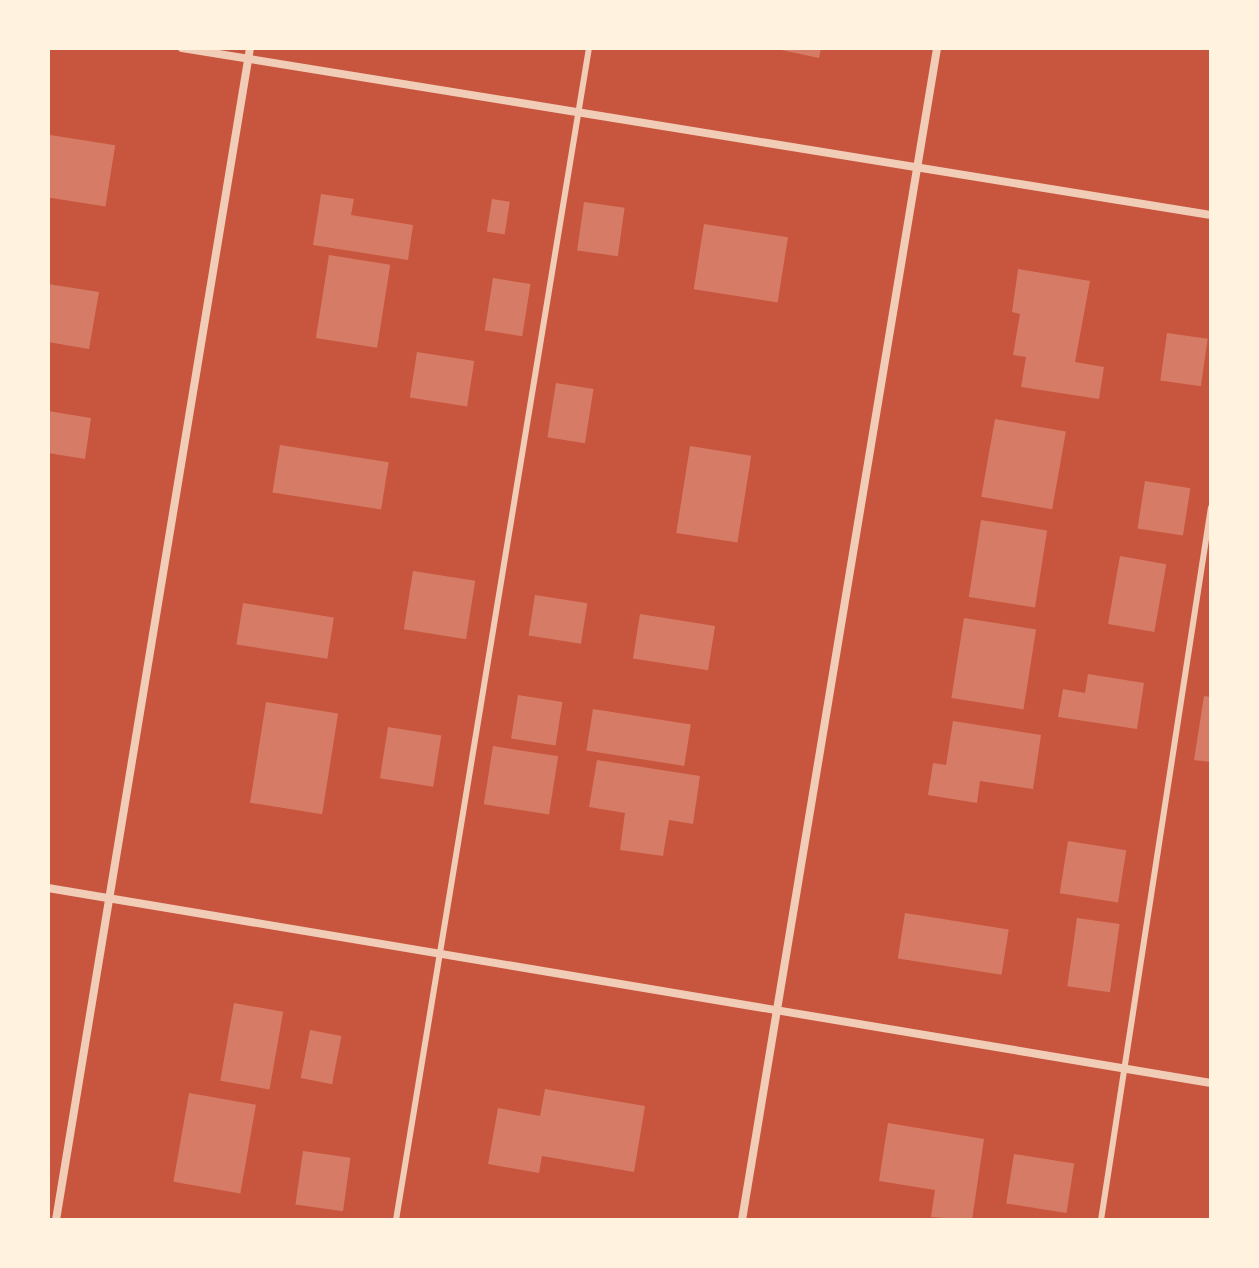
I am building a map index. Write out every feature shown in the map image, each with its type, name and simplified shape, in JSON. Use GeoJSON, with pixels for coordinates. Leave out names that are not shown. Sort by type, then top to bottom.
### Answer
{"type":"FeatureCollection","features":[{"type":"Feature","properties":{"kind":"street"},"geometry":{"type":"LineString","coordinates":[[182,48],[1211,215]]}},
{"type":"Feature","properties":{"kind":"street"},"geometry":{"type":"LineString","coordinates":[[56,1220],[250,48]]}},
{"type":"Feature","properties":{"kind":"street"},"geometry":{"type":"LineString","coordinates":[[742,1220],[937,48]]}},
{"type":"Feature","properties":{"kind":"street"},"geometry":{"type":"LineString","coordinates":[[48,888],[1211,1083]]}},
{"type":"Feature","properties":{"kind":"lane"},"geometry":{"type":"LineString","coordinates":[[396,1220],[589,48]]}},
{"type":"Feature","properties":{"kind":"lane"},"geometry":{"type":"LineString","coordinates":[[1101,1220],[1211,507]]}},
{"type":"Feature","properties":{"kind":"building"},"geometry":{"type":"Polygon","coordinates":[[[772,48],[821,48],[819,58],[772,48]]]}},
{"type":"Feature","properties":{"kind":"building"},"geometry":{"type":"Polygon","coordinates":[[[50,135],[115,145],[105,207],[48,197],[50,135]]]}},
{"type":"Feature","properties":{"kind":"building"},"geometry":{"type":"Polygon","coordinates":[[[321,194],[354,199],[351,215],[413,225],[408,260],[313,245],[321,194]]]}},
{"type":"Feature","properties":{"kind":"building"},"geometry":{"type":"Polygon","coordinates":[[[492,199],[510,202],[505,234],[487,232],[492,199]]]}},
{"type":"Feature","properties":{"kind":"building"},"geometry":{"type":"Polygon","coordinates":[[[584,202],[625,208],[618,256],[577,251],[584,202]]]}},
{"type":"Feature","properties":{"kind":"building"},"geometry":{"type":"Polygon","coordinates":[[[704,224],[788,237],[778,302],[694,289],[704,224]]]}},
{"type":"Feature","properties":{"kind":"building"},"geometry":{"type":"Polygon","coordinates":[[[329,255],[390,265],[377,348],[316,338],[329,255]]]}},
{"type":"Feature","properties":{"kind":"building"},"geometry":{"type":"Polygon","coordinates":[[[1018,269],[1090,281],[1075,362],[1104,367],[1099,399],[1021,387],[1026,357],[1013,355],[1020,314],[1012,312],[1018,269]]]}},
{"type":"Feature","properties":{"kind":"building"},"geometry":{"type":"Polygon","coordinates":[[[493,278],[531,284],[522,336],[485,330],[493,278]]]}},
{"type":"Feature","properties":{"kind":"building"},"geometry":{"type":"Polygon","coordinates":[[[48,284],[99,292],[89,349],[48,342],[48,284]]]}},
{"type":"Feature","properties":{"kind":"building"},"geometry":{"type":"Polygon","coordinates":[[[1167,333],[1208,339],[1201,386],[1160,381],[1167,333]]]}},
{"type":"Feature","properties":{"kind":"building"},"geometry":{"type":"Polygon","coordinates":[[[417,352],[474,361],[467,407],[410,397],[417,352]]]}},
{"type":"Feature","properties":{"kind":"building"},"geometry":{"type":"Polygon","coordinates":[[[556,383],[594,389],[585,443],[547,437],[556,383]]]}},
{"type":"Feature","properties":{"kind":"building"},"geometry":{"type":"Polygon","coordinates":[[[48,411],[91,418],[85,459],[48,453],[48,411]]]}},
{"type":"Feature","properties":{"kind":"building"},"geometry":{"type":"Polygon","coordinates":[[[995,419],[1066,432],[1052,509],[981,497],[995,419]]]}},
{"type":"Feature","properties":{"kind":"building"},"geometry":{"type":"Polygon","coordinates":[[[280,445],[389,462],[381,510],[272,492],[280,445]]]}},
{"type":"Feature","properties":{"kind":"building"},"geometry":{"type":"Polygon","coordinates":[[[690,446],[751,456],[737,543],[676,533],[690,446]]]}},
{"type":"Feature","properties":{"kind":"building"},"geometry":{"type":"Polygon","coordinates":[[[1145,481],[1190,488],[1183,536],[1137,528],[1145,481]]]}},
{"type":"Feature","properties":{"kind":"building"},"geometry":{"type":"Polygon","coordinates":[[[981,520],[1047,530],[1035,608],[969,597],[981,520]]]}},
{"type":"Feature","properties":{"kind":"building"},"geometry":{"type":"Polygon","coordinates":[[[1120,556],[1166,564],[1154,632],[1108,624],[1120,556]]]}},
{"type":"Feature","properties":{"kind":"building"},"geometry":{"type":"Polygon","coordinates":[[[413,571],[475,581],[466,639],[404,629],[413,571]]]}},
{"type":"Feature","properties":{"kind":"building"},"geometry":{"type":"Polygon","coordinates":[[[535,595],[587,603],[581,644],[529,635],[535,595]]]}},
{"type":"Feature","properties":{"kind":"building"},"geometry":{"type":"Polygon","coordinates":[[[243,603],[334,617],[327,659],[236,644],[243,603]]]}},
{"type":"Feature","properties":{"kind":"building"},"geometry":{"type":"Polygon","coordinates":[[[640,614],[715,626],[708,670],[633,658],[640,614]]]}},
{"type":"Feature","properties":{"kind":"building"},"geometry":{"type":"Polygon","coordinates":[[[964,618],[1036,629],[1023,709],[951,698],[964,618]]]}},
{"type":"Feature","properties":{"kind":"building"},"geometry":{"type":"Polygon","coordinates":[[[1088,674],[1144,683],[1137,729],[1058,717],[1063,689],[1085,693],[1088,674]]]}},
{"type":"Feature","properties":{"kind":"building"},"geometry":{"type":"Polygon","coordinates":[[[518,695],[562,702],[556,745],[511,738],[518,695]]]}},
{"type":"Feature","properties":{"kind":"building"},"geometry":{"type":"Polygon","coordinates":[[[1204,696],[1211,697],[1211,762],[1194,760],[1204,696]]]}},
{"type":"Feature","properties":{"kind":"building"},"geometry":{"type":"Polygon","coordinates":[[[266,702],[338,713],[322,814],[250,803],[266,702]]]}},
{"type":"Feature","properties":{"kind":"building"},"geometry":{"type":"Polygon","coordinates":[[[593,709],[691,724],[684,766],[586,750],[593,709]]]}},
{"type":"Feature","properties":{"kind":"building"},"geometry":{"type":"Polygon","coordinates":[[[953,721],[1041,735],[1033,789],[980,781],[977,803],[928,795],[933,763],[946,765],[953,721]]]}},
{"type":"Feature","properties":{"kind":"building"},"geometry":{"type":"Polygon","coordinates":[[[388,727],[441,735],[433,787],[380,778],[388,727]]]}},
{"type":"Feature","properties":{"kind":"building"},"geometry":{"type":"Polygon","coordinates":[[[493,746],[558,756],[549,815],[484,804],[493,746]]]}},
{"type":"Feature","properties":{"kind":"building"},"geometry":{"type":"Polygon","coordinates":[[[597,760],[700,776],[693,824],[669,820],[663,856],[620,850],[625,813],[589,807],[597,760]]]}},
{"type":"Feature","properties":{"kind":"building"},"geometry":{"type":"Polygon","coordinates":[[[1068,841],[1126,850],[1118,903],[1060,893],[1068,841]]]}},
{"type":"Feature","properties":{"kind":"building"},"geometry":{"type":"Polygon","coordinates":[[[905,913],[1009,929],[1002,975],[898,958],[905,913]]]}},
{"type":"Feature","properties":{"kind":"building"},"geometry":{"type":"Polygon","coordinates":[[[1077,918],[1120,924],[1110,992],[1067,986],[1077,918]]]}},
{"type":"Feature","properties":{"kind":"building"},"geometry":{"type":"Polygon","coordinates":[[[234,1003],[283,1012],[270,1089],[220,1081],[234,1003]]]}},
{"type":"Feature","properties":{"kind":"building"},"geometry":{"type":"Polygon","coordinates":[[[310,1030],[341,1036],[332,1084],[301,1078],[310,1030]]]}},
{"type":"Feature","properties":{"kind":"building"},"geometry":{"type":"Polygon","coordinates":[[[545,1089],[645,1106],[634,1172],[542,1156],[539,1173],[488,1164],[498,1108],[540,1116],[545,1089]]]}},
{"type":"Feature","properties":{"kind":"building"},"geometry":{"type":"Polygon","coordinates":[[[189,1093],[256,1105],[240,1193],[173,1182],[189,1093]]]}},
{"type":"Feature","properties":{"kind":"building"},"geometry":{"type":"Polygon","coordinates":[[[888,1123],[984,1139],[972,1220],[931,1217],[935,1190],[879,1181],[888,1123]]]}},
{"type":"Feature","properties":{"kind":"building"},"geometry":{"type":"Polygon","coordinates":[[[303,1151],[351,1158],[343,1211],[295,1204],[303,1151]]]}},
{"type":"Feature","properties":{"kind":"building"},"geometry":{"type":"Polygon","coordinates":[[[1014,1154],[1074,1164],[1066,1213],[1006,1203],[1014,1154]]]}}]}
